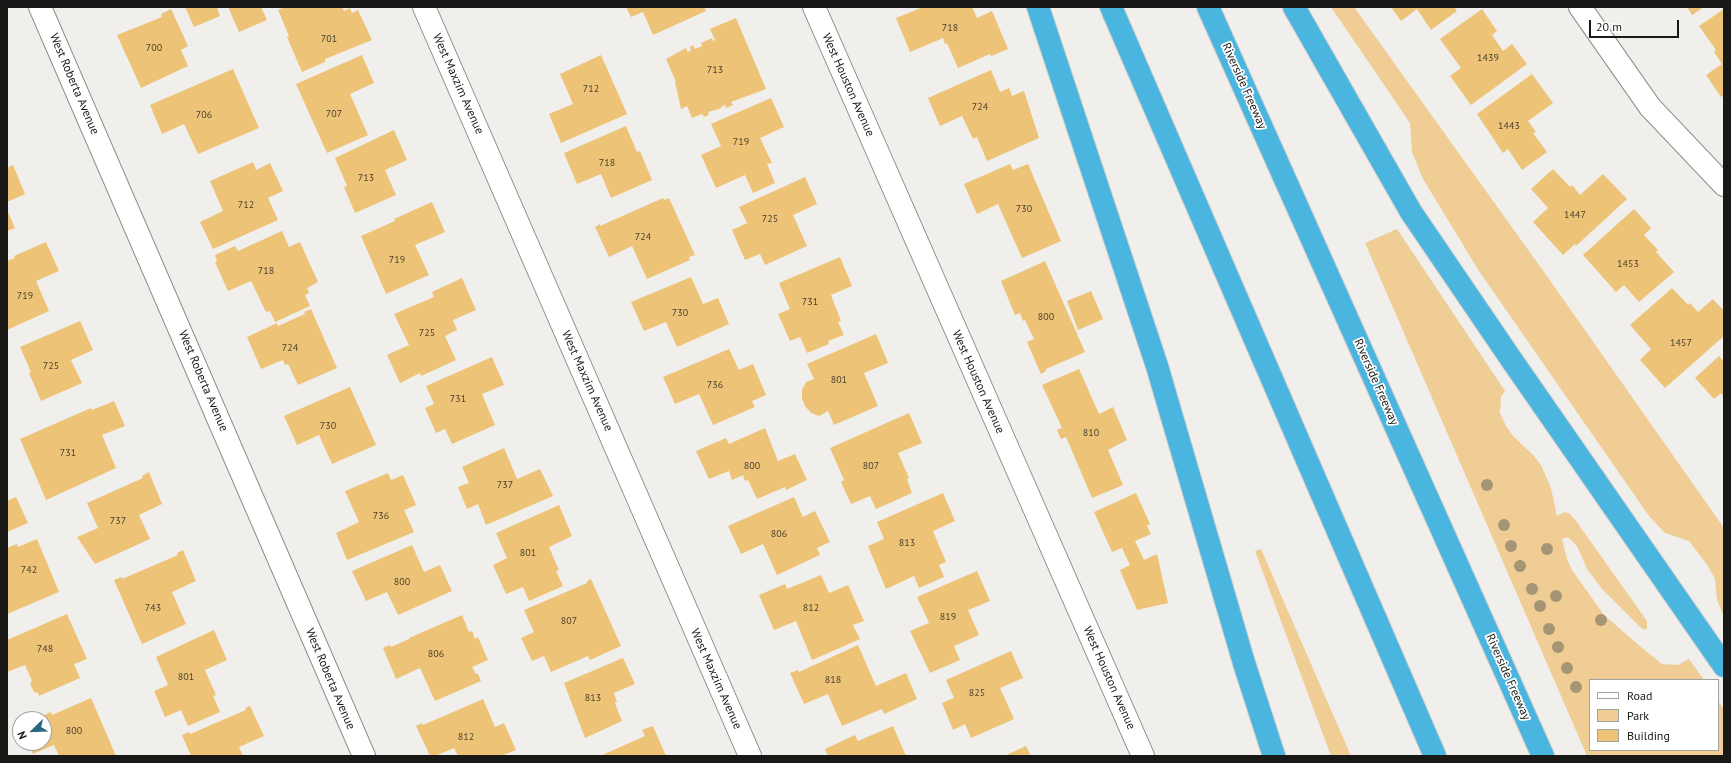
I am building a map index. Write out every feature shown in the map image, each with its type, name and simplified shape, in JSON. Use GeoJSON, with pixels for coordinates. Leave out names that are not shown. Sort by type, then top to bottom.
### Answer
{"type":"FeatureCollection","features":[{"type":"Feature","properties":{"kind":"highway"},"geometry":{"type":"LineString","coordinates":[[1038,7],[1157,366],[1244,663],[1274,756]]}},
{"type":"Feature","properties":{"kind":"highway"},"geometry":{"type":"LineString","coordinates":[[1111,7],[1435,756]]}},
{"type":"Feature","properties":{"kind":"highway","name":"Riverside Freeway"},"geometry":{"type":"LineString","coordinates":[[1208,7],[1543,756]]}},
{"type":"Feature","properties":{"kind":"highway"},"geometry":{"type":"LineString","coordinates":[[1294,7],[1411,212],[1724,666]]}},
{"type":"Feature","properties":{"kind":"street","name":"West Roberta Avenue"},"geometry":{"type":"LineString","coordinates":[[40,7],[364,756]]}},
{"type":"Feature","properties":{"kind":"street","name":"West Maxzim Avenue"},"geometry":{"type":"LineString","coordinates":[[424,7],[750,756]]}},
{"type":"Feature","properties":{"kind":"street","name":"West Houston Avenue"},"geometry":{"type":"LineString","coordinates":[[814,7],[1143,756]]}},
{"type":"Feature","properties":{"kind":"street"},"geometry":{"type":"LineString","coordinates":[[1580,7],[1650,107],[1724,185]]}},
{"type":"Feature","properties":{"kind":"green space"},"geometry":{"type":"Polygon","coordinates":[[[1331,7],[1354,7],[1549,279],[1724,528],[1724,617],[1717,600],[1715,579],[1708,566],[1689,541],[1665,533],[1649,516],[1479,271],[1423,179],[1412,152],[1410,123],[1331,7]]]}},
{"type":"Feature","properties":{"kind":"green space"},"geometry":{"type":"Polygon","coordinates":[[[1397,229],[1505,391],[1501,397],[1500,413],[1513,436],[1541,465],[1551,488],[1557,516],[1565,512],[1570,514],[1576,521],[1647,621],[1647,628],[1645,630],[1641,628],[1603,590],[1587,569],[1577,546],[1568,537],[1562,539],[1567,559],[1572,570],[1604,615],[1662,664],[1678,665],[1689,659],[1703,679],[1589,679],[1589,751],[1719,751],[1719,702],[1724,709],[1724,756],[1587,756],[1365,243],[1397,229]]]}},
{"type":"Feature","properties":{"kind":"green space"},"geometry":{"type":"Polygon","coordinates":[[[1261,549],[1351,756],[1331,756],[1255,551],[1261,549]]]}},
{"type":"Feature","properties":{"kind":"building"},"geometry":{"type":"Polygon","coordinates":[[[185,7],[217,7],[220,16],[194,27],[185,7]]]}},
{"type":"Feature","properties":{"kind":"building"},"geometry":{"type":"Polygon","coordinates":[[[228,7],[261,7],[267,20],[239,32],[228,7]]]}},
{"type":"Feature","properties":{"kind":"building"},"geometry":{"type":"Polygon","coordinates":[[[285,7],[342,7],[344,11],[350,8],[352,13],[358,10],[372,40],[325,59],[325,62],[302,72],[287,37],[289,36],[278,10],[285,7]]]}},
{"type":"Feature","properties":{"kind":"building"},"geometry":{"type":"Polygon","coordinates":[[[626,7],[704,7],[706,11],[653,35],[643,12],[631,17],[626,7]]]}},
{"type":"Feature","properties":{"kind":"building"},"geometry":{"type":"Polygon","coordinates":[[[923,7],[972,7],[977,18],[992,11],[1008,49],[991,56],[990,54],[958,68],[947,43],[945,44],[943,38],[910,52],[896,18],[923,7]]]}},
{"type":"Feature","properties":{"kind":"building"},"geometry":{"type":"Polygon","coordinates":[[[1391,7],[1454,7],[1457,11],[1431,30],[1417,9],[1401,21],[1391,7]]]}},
{"type":"Feature","properties":{"kind":"building"},"geometry":{"type":"Polygon","coordinates":[[[1687,7],[1704,7],[1692,15],[1687,7]]]}},
{"type":"Feature","properties":{"kind":"building"},"geometry":{"type":"Polygon","coordinates":[[[171,9],[188,46],[181,50],[188,66],[141,88],[117,35],[162,17],[161,14],[171,9]]]}},
{"type":"Feature","properties":{"kind":"building"},"geometry":{"type":"Polygon","coordinates":[[[1482,9],[1497,31],[1492,35],[1503,51],[1512,44],[1527,64],[1471,105],[1450,76],[1461,68],[1440,39],[1482,9]]]}},
{"type":"Feature","properties":{"kind":"building"},"geometry":{"type":"Polygon","coordinates":[[[1724,9],[1724,95],[1721,97],[1706,75],[1722,64],[1714,52],[1716,50],[1699,26],[1724,9]]]}},
{"type":"Feature","properties":{"kind":"building"},"geometry":{"type":"Polygon","coordinates":[[[736,18],[766,89],[731,102],[733,105],[726,108],[725,105],[721,107],[722,108],[708,112],[709,115],[704,117],[702,114],[692,118],[687,106],[681,109],[676,82],[666,59],[686,48],[688,52],[691,50],[690,47],[693,45],[695,49],[702,46],[701,43],[712,38],[713,41],[715,40],[710,29],[736,18]]]}},
{"type":"Feature","properties":{"kind":"building"},"geometry":{"type":"Polygon","coordinates":[[[362,55],[374,83],[350,94],[368,135],[327,153],[296,84],[362,55]]]}},
{"type":"Feature","properties":{"kind":"building"},"geometry":{"type":"Polygon","coordinates":[[[601,55],[627,114],[561,143],[549,114],[573,104],[560,74],[601,55]]]}},
{"type":"Feature","properties":{"kind":"building"},"geometry":{"type":"Polygon","coordinates":[[[233,69],[259,128],[198,154],[184,124],[162,134],[150,105],[233,69]]]}},
{"type":"Feature","properties":{"kind":"building"},"geometry":{"type":"Polygon","coordinates":[[[991,70],[1000,92],[1009,88],[1012,96],[1024,91],[1039,138],[987,161],[977,137],[973,139],[962,116],[940,126],[928,98],[991,70]]]}},
{"type":"Feature","properties":{"kind":"building"},"geometry":{"type":"Polygon","coordinates":[[[1532,74],[1553,103],[1528,121],[1536,132],[1533,133],[1547,152],[1522,170],[1508,149],[1503,153],[1477,114],[1532,74]]]}},
{"type":"Feature","properties":{"kind":"building"},"geometry":{"type":"Polygon","coordinates":[[[771,98],[784,127],[760,138],[772,163],[767,164],[775,183],[753,193],[745,175],[716,188],[701,155],[721,146],[711,124],[771,98]]]}},
{"type":"Feature","properties":{"kind":"building"},"geometry":{"type":"Polygon","coordinates":[[[626,126],[637,152],[640,151],[652,180],[611,198],[601,174],[577,184],[564,153],[626,126]]]}},
{"type":"Feature","properties":{"kind":"building"},"geometry":{"type":"Polygon","coordinates":[[[394,130],[407,160],[385,170],[396,195],[355,213],[344,187],[347,186],[335,158],[394,130]]]}},
{"type":"Feature","properties":{"kind":"building"},"geometry":{"type":"Polygon","coordinates":[[[253,162],[256,170],[270,163],[283,191],[268,198],[278,220],[213,249],[200,222],[223,211],[210,181],[253,162]]]}},
{"type":"Feature","properties":{"kind":"building"},"geometry":{"type":"Polygon","coordinates":[[[1010,164],[1013,170],[1028,164],[1061,241],[1022,258],[998,204],[977,214],[964,184],[1010,164]]]}},
{"type":"Feature","properties":{"kind":"building"},"geometry":{"type":"Polygon","coordinates":[[[13,165],[25,194],[7,202],[7,168],[13,165]]]}},
{"type":"Feature","properties":{"kind":"building"},"geometry":{"type":"Polygon","coordinates":[[[1553,169],[1570,187],[1572,185],[1580,195],[1603,174],[1627,199],[1576,246],[1575,244],[1563,255],[1533,222],[1548,208],[1531,189],[1553,169]]]}},
{"type":"Feature","properties":{"kind":"building"},"geometry":{"type":"Polygon","coordinates":[[[805,177],[817,204],[793,215],[807,246],[765,265],[760,254],[745,260],[732,230],[747,223],[739,207],[805,177]]]}},
{"type":"Feature","properties":{"kind":"building"},"geometry":{"type":"Polygon","coordinates":[[[663,198],[664,200],[669,198],[695,255],[689,257],[690,260],[647,279],[632,246],[609,257],[595,227],[663,198]]]}},
{"type":"Feature","properties":{"kind":"building"},"geometry":{"type":"Polygon","coordinates":[[[432,202],[445,232],[415,245],[429,275],[386,294],[361,236],[432,202]]]}},
{"type":"Feature","properties":{"kind":"building"},"geometry":{"type":"Polygon","coordinates":[[[1634,209],[1651,228],[1644,235],[1658,250],[1656,252],[1674,272],[1639,302],[1624,285],[1616,292],[1583,255],[1634,209]]]}},
{"type":"Feature","properties":{"kind":"building"},"geometry":{"type":"Polygon","coordinates":[[[7,210],[15,228],[7,231],[7,210]]]}},
{"type":"Feature","properties":{"kind":"building"},"geometry":{"type":"Polygon","coordinates":[[[282,231],[289,247],[300,242],[318,282],[307,288],[309,293],[305,295],[310,306],[275,322],[270,311],[266,312],[251,281],[228,291],[215,262],[217,261],[215,255],[235,246],[238,251],[282,231]]]}},
{"type":"Feature","properties":{"kind":"building"},"geometry":{"type":"Polygon","coordinates":[[[46,242],[59,271],[36,281],[49,311],[7,330],[7,261],[15,258],[14,256],[46,242]]]}},
{"type":"Feature","properties":{"kind":"building"},"geometry":{"type":"Polygon","coordinates":[[[840,257],[852,286],[831,295],[841,321],[838,322],[844,335],[828,341],[829,344],[807,353],[800,337],[790,341],[778,314],[790,309],[779,283],[840,257]]]}},
{"type":"Feature","properties":{"kind":"building"},"geometry":{"type":"Polygon","coordinates":[[[1045,261],[1085,352],[1046,369],[1046,371],[1041,374],[1027,342],[1034,339],[1020,313],[1015,315],[1001,281],[1045,261]]]}},
{"type":"Feature","properties":{"kind":"building"},"geometry":{"type":"Polygon","coordinates":[[[691,277],[703,304],[718,298],[729,324],[677,347],[666,322],[644,331],[631,302],[691,277]]]}},
{"type":"Feature","properties":{"kind":"building"},"geometry":{"type":"Polygon","coordinates":[[[462,278],[476,310],[453,320],[457,330],[445,336],[456,360],[421,376],[420,373],[400,383],[387,355],[409,345],[394,314],[434,297],[432,292],[462,278]]]}},
{"type":"Feature","properties":{"kind":"building"},"geometry":{"type":"Polygon","coordinates":[[[1672,288],[1688,305],[1690,303],[1698,312],[1713,299],[1724,311],[1724,336],[1665,388],[1640,360],[1651,349],[1630,325],[1672,288]]]}},
{"type":"Feature","properties":{"kind":"building"},"geometry":{"type":"Polygon","coordinates":[[[1091,291],[1103,319],[1078,330],[1067,301],[1091,291]]]}},
{"type":"Feature","properties":{"kind":"building"},"geometry":{"type":"Polygon","coordinates":[[[311,309],[337,368],[298,385],[288,364],[285,365],[283,360],[261,369],[247,337],[277,323],[278,326],[305,314],[304,312],[311,309]]]}},
{"type":"Feature","properties":{"kind":"building"},"geometry":{"type":"Polygon","coordinates":[[[80,321],[93,350],[71,360],[82,383],[41,401],[20,347],[80,321]]]}},
{"type":"Feature","properties":{"kind":"building"},"geometry":{"type":"Polygon","coordinates":[[[876,334],[888,363],[864,373],[878,406],[834,425],[828,411],[819,416],[811,413],[805,406],[802,399],[802,390],[806,382],[814,379],[807,364],[876,334]]]}},
{"type":"Feature","properties":{"kind":"building"},"geometry":{"type":"Polygon","coordinates":[[[729,349],[739,370],[753,364],[766,395],[752,401],[755,407],[713,425],[699,394],[675,404],[663,377],[729,349]]]}},
{"type":"Feature","properties":{"kind":"building"},"geometry":{"type":"Polygon","coordinates":[[[1719,356],[1724,362],[1724,397],[1721,393],[1714,399],[1695,378],[1719,356]]]}},
{"type":"Feature","properties":{"kind":"building"},"geometry":{"type":"Polygon","coordinates":[[[492,357],[504,385],[482,394],[495,425],[452,444],[445,429],[436,433],[425,408],[434,404],[426,386],[492,357]]]}},
{"type":"Feature","properties":{"kind":"building"},"geometry":{"type":"Polygon","coordinates":[[[1079,369],[1099,414],[1113,407],[1127,440],[1108,450],[1123,485],[1092,498],[1066,437],[1061,439],[1057,430],[1062,428],[1042,385],[1079,369]]]}},
{"type":"Feature","properties":{"kind":"building"},"geometry":{"type":"Polygon","coordinates":[[[350,387],[376,445],[332,464],[319,435],[297,445],[284,416],[350,387]]]}},
{"type":"Feature","properties":{"kind":"building"},"geometry":{"type":"Polygon","coordinates":[[[114,401],[125,426],[102,435],[116,468],[46,500],[20,439],[91,408],[92,410],[114,401]]]}},
{"type":"Feature","properties":{"kind":"building"},"geometry":{"type":"Polygon","coordinates":[[[909,413],[922,443],[898,453],[909,478],[907,479],[912,493],[876,509],[870,496],[851,504],[841,482],[844,480],[830,448],[909,413]]]}},
{"type":"Feature","properties":{"kind":"building"},"geometry":{"type":"Polygon","coordinates":[[[765,428],[778,461],[795,454],[807,480],[786,490],[785,487],[757,499],[748,480],[745,481],[743,475],[732,480],[729,471],[709,479],[696,451],[726,438],[729,444],[765,428]]]}},
{"type":"Feature","properties":{"kind":"building"},"geometry":{"type":"Polygon","coordinates":[[[504,448],[517,479],[540,469],[553,496],[486,525],[478,504],[467,509],[458,487],[469,483],[462,467],[504,448]]]}},
{"type":"Feature","properties":{"kind":"building"},"geometry":{"type":"Polygon","coordinates":[[[149,472],[162,504],[139,515],[150,539],[95,564],[77,537],[98,528],[87,503],[143,478],[142,476],[149,472]]]}},
{"type":"Feature","properties":{"kind":"building"},"geometry":{"type":"Polygon","coordinates":[[[388,473],[391,480],[403,475],[416,505],[404,510],[414,532],[347,560],[336,533],[359,522],[345,491],[388,473]]]}},
{"type":"Feature","properties":{"kind":"building"},"geometry":{"type":"Polygon","coordinates":[[[943,493],[955,521],[933,531],[946,562],[939,565],[944,577],[919,588],[914,576],[886,589],[868,546],[884,539],[877,522],[943,493]]]}},
{"type":"Feature","properties":{"kind":"building"},"geometry":{"type":"Polygon","coordinates":[[[1136,493],[1150,524],[1147,526],[1151,534],[1135,541],[1144,560],[1157,554],[1168,603],[1137,610],[1120,570],[1130,565],[1122,548],[1112,552],[1094,512],[1136,493]]]}},
{"type":"Feature","properties":{"kind":"building"},"geometry":{"type":"Polygon","coordinates":[[[16,497],[28,523],[7,532],[7,501],[16,497]]]}},
{"type":"Feature","properties":{"kind":"building"},"geometry":{"type":"Polygon","coordinates":[[[794,497],[803,517],[815,511],[830,542],[817,548],[820,555],[777,575],[763,544],[741,554],[728,526],[794,497]]]}},
{"type":"Feature","properties":{"kind":"building"},"geometry":{"type":"Polygon","coordinates":[[[559,505],[572,536],[549,547],[559,570],[556,571],[563,586],[529,601],[523,587],[506,594],[493,565],[507,558],[496,533],[559,505]]]}},
{"type":"Feature","properties":{"kind":"building"},"geometry":{"type":"Polygon","coordinates":[[[37,539],[59,592],[7,614],[7,548],[17,544],[18,547],[37,539]]]}},
{"type":"Feature","properties":{"kind":"building"},"geometry":{"type":"Polygon","coordinates":[[[412,545],[424,572],[440,565],[452,591],[398,615],[387,592],[366,601],[352,571],[412,545]]]}},
{"type":"Feature","properties":{"kind":"building"},"geometry":{"type":"Polygon","coordinates":[[[183,550],[196,581],[172,592],[186,624],[142,644],[114,580],[122,577],[122,579],[178,555],[177,553],[183,550]]]}},
{"type":"Feature","properties":{"kind":"building"},"geometry":{"type":"Polygon","coordinates":[[[977,571],[990,601],[968,610],[979,635],[954,646],[960,660],[930,673],[910,631],[929,623],[917,597],[977,571]]]}},
{"type":"Feature","properties":{"kind":"building"},"geometry":{"type":"Polygon","coordinates":[[[821,575],[829,593],[848,585],[864,621],[853,625],[860,639],[812,660],[796,621],[774,630],[759,595],[785,584],[787,589],[821,575]]]}},
{"type":"Feature","properties":{"kind":"building"},"geometry":{"type":"Polygon","coordinates":[[[591,579],[621,646],[590,660],[588,656],[551,672],[544,656],[532,661],[521,638],[534,632],[524,610],[587,583],[587,581],[591,579]]]}},
{"type":"Feature","properties":{"kind":"building"},"geometry":{"type":"Polygon","coordinates":[[[67,614],[87,659],[74,664],[80,678],[39,696],[38,693],[34,692],[30,684],[32,681],[25,665],[7,672],[7,640],[67,614]]]}},
{"type":"Feature","properties":{"kind":"building"},"geometry":{"type":"Polygon","coordinates":[[[462,615],[469,632],[472,631],[475,639],[478,637],[488,660],[472,667],[476,674],[478,674],[481,681],[435,701],[420,668],[396,679],[383,648],[390,645],[391,647],[462,615]]]}},
{"type":"Feature","properties":{"kind":"building"},"geometry":{"type":"Polygon","coordinates":[[[214,630],[227,660],[205,670],[216,695],[213,696],[220,712],[188,726],[181,710],[165,717],[154,691],[168,685],[156,657],[214,630]]]}},
{"type":"Feature","properties":{"kind":"building"},"geometry":{"type":"Polygon","coordinates":[[[858,645],[876,686],[906,673],[917,699],[884,714],[882,709],[842,726],[828,694],[804,704],[790,673],[798,670],[799,672],[858,645]]]}},
{"type":"Feature","properties":{"kind":"building"},"geometry":{"type":"Polygon","coordinates":[[[1011,651],[1023,678],[1000,688],[1014,719],[971,738],[965,724],[953,730],[942,703],[954,698],[946,680],[1011,651]]]}},
{"type":"Feature","properties":{"kind":"building"},"geometry":{"type":"Polygon","coordinates":[[[623,658],[635,684],[614,693],[617,702],[615,703],[622,721],[585,738],[564,683],[623,658]]]}},
{"type":"Feature","properties":{"kind":"building"},"geometry":{"type":"Polygon","coordinates":[[[91,698],[116,756],[59,756],[54,745],[52,746],[52,715],[91,698]]]}},
{"type":"Feature","properties":{"kind":"building"},"geometry":{"type":"Polygon","coordinates":[[[483,699],[495,727],[504,723],[516,750],[501,756],[458,756],[454,748],[435,756],[430,756],[416,726],[422,723],[423,725],[483,699]]]}},
{"type":"Feature","properties":{"kind":"building"},"geometry":{"type":"Polygon","coordinates":[[[250,706],[264,736],[239,747],[243,756],[191,756],[182,735],[189,732],[190,734],[246,710],[245,708],[250,706]]]}},
{"type":"Feature","properties":{"kind":"building"},"geometry":{"type":"Polygon","coordinates":[[[653,726],[666,756],[600,756],[645,736],[642,730],[653,726]]]}},
{"type":"Feature","properties":{"kind":"building"},"geometry":{"type":"Polygon","coordinates":[[[893,726],[906,756],[828,756],[825,749],[855,735],[858,741],[893,726]]]}},
{"type":"Feature","properties":{"kind":"building"},"geometry":{"type":"Polygon","coordinates":[[[1026,746],[1031,756],[1004,756],[1026,746]]]}},
{"type":"Feature","properties":{"kind":"building"},"geometry":{"type":"Polygon","coordinates":[[[32,751],[40,751],[33,754],[32,751]]]}}]}
